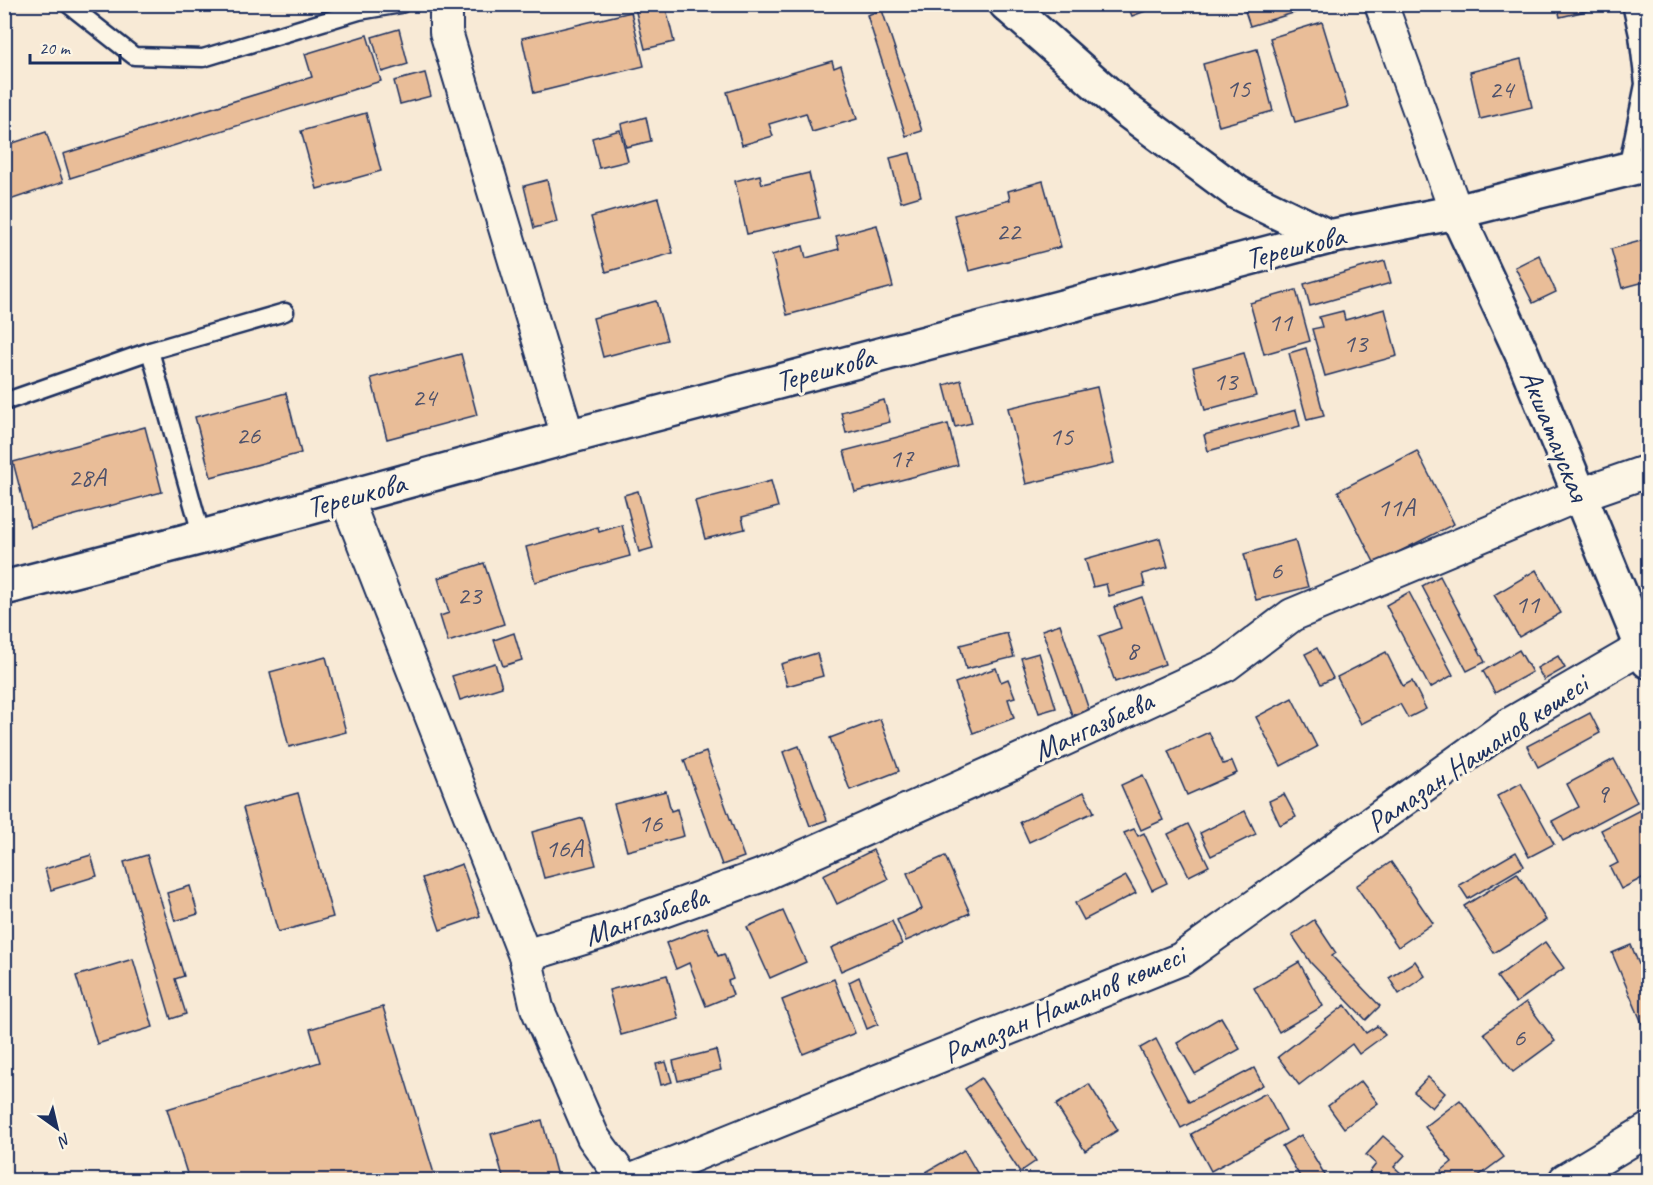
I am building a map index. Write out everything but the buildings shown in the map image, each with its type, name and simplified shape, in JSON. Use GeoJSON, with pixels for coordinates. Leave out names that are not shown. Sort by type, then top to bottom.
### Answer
{"type":"FeatureCollection","features":[{"type":"Feature","properties":{"kind":"street"},"geometry":{"type":"LineString","coordinates":[[446,4],[446,32],[568,437]]}},
{"type":"Feature","properties":{"kind":"street"},"geometry":{"type":"LineString","coordinates":[[1006,4],[1125,109],[1238,193],[1329,237]]}},
{"type":"Feature","properties":{"kind":"street"},"geometry":{"type":"LineString","coordinates":[[1381,4],[1456,212]]}},
{"type":"Feature","properties":{"kind":"street","name":"Терешкова"},"geometry":{"type":"LineString","coordinates":[[4,588],[1329,237],[1456,212],[1638,166]]}},
{"type":"Feature","properties":{"kind":"street","name":"Акшатауская"},"geometry":{"type":"LineString","coordinates":[[1456,212],[1522,354],[1579,495],[1647,650]]}},
{"type":"Feature","properties":{"kind":"street","name":"Мангазбаева"},"geometry":{"type":"LineString","coordinates":[[525,956],[614,929],[760,876],[1226,665],[1292,615],[1579,495],[1648,471]]}},
{"type":"Feature","properties":{"kind":"street"},"geometry":{"type":"LineString","coordinates":[[346,498],[525,956],[537,1008],[593,1137],[624,1180]]}},
{"type":"Feature","properties":{"kind":"street","name":"Рамазан Нашанов көшесі"},"geometry":{"type":"LineString","coordinates":[[632,1180],[1180,959],[1510,724],[1647,650]]}},
{"type":"Feature","properties":{"kind":"street"},"geometry":{"type":"LineString","coordinates":[[1565,1180],[1648,1130]]}},
{"type":"Feature","properties":{"kind":"lane"},"geometry":{"type":"LineString","coordinates":[[68,4],[134,56],[203,58],[359,11],[401,4]]}},
{"type":"Feature","properties":{"kind":"lane"},"geometry":{"type":"LineString","coordinates":[[1631,4],[1638,35],[1644,84],[1638,166]]}},
{"type":"Feature","properties":{"kind":"lane"},"geometry":{"type":"LineString","coordinates":[[4,402],[150,351],[285,312]]}},
{"type":"Feature","properties":{"kind":"lane"},"geometry":{"type":"LineString","coordinates":[[150,351],[202,537]]}}]}
